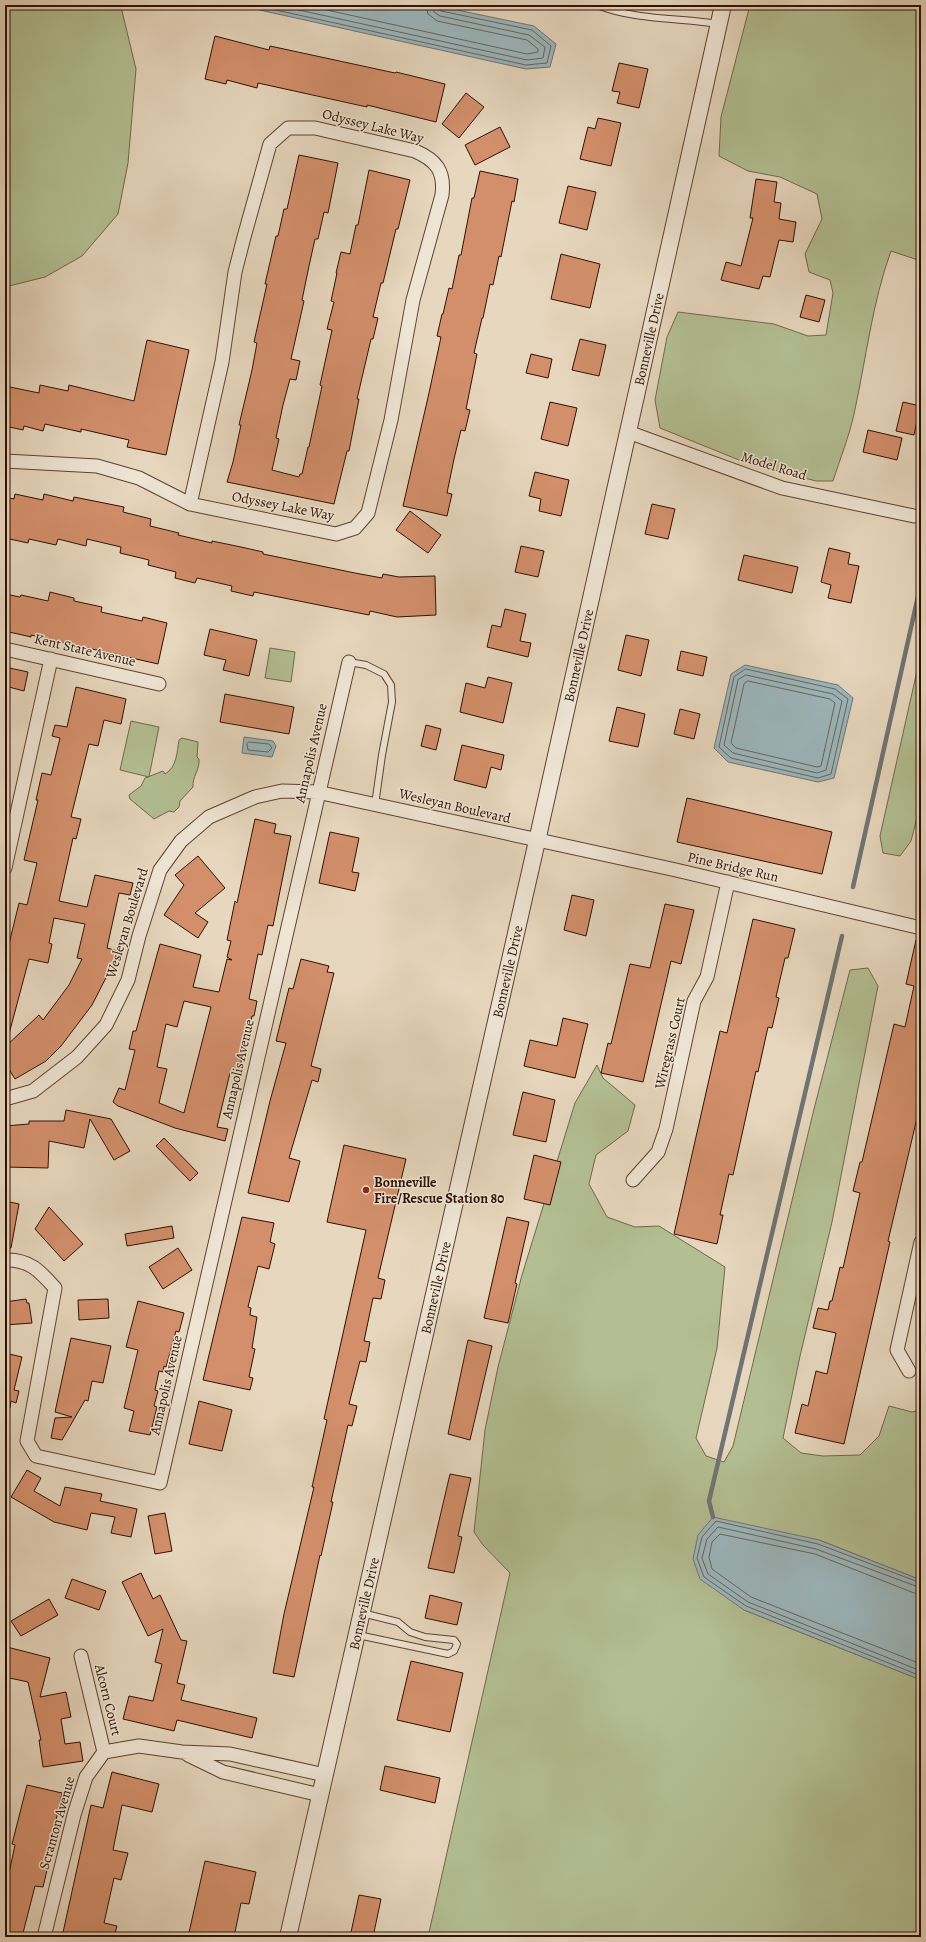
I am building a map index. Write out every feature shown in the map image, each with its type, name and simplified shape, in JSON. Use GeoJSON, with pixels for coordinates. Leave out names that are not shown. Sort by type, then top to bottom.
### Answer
{"type":"FeatureCollection","features":[{"type":"Feature","properties":{"kind":"street","name":"Bonneville Drive"},"geometry":{"type":"LineString","coordinates":[[288,1937],[537,841],[723,5]]}},
{"type":"Feature","properties":{"kind":"street","name":"Odyssey Lake Way"},"geometry":{"type":"LineString","coordinates":[[5,461],[97,466],[139,478],[190,504],[336,534],[355,528],[368,513],[391,420],[413,300],[442,195],[443,184],[440,174],[436,164],[428,157],[415,151],[315,128],[288,128],[270,144],[235,272],[222,362],[190,504]]}},
{"type":"Feature","properties":{"kind":"street","name":"Model Road"},"geometry":{"type":"LineString","coordinates":[[628,432],[782,488],[914,516]]}},
{"type":"Feature","properties":{"kind":"street","name":"Kent State Avenue"},"geometry":{"type":"LineString","coordinates":[[5,649],[51,658],[159,684]]}},
{"type":"Feature","properties":{"kind":"street"},"geometry":{"type":"LineString","coordinates":[[5,868],[51,658]]}},
{"type":"Feature","properties":{"kind":"street","name":"Annapolis Avenue"},"geometry":{"type":"LineString","coordinates":[[5,1260],[19,1259],[41,1272],[54,1288],[27,1441],[36,1456],[160,1483],[317,792],[349,662]]}},
{"type":"Feature","properties":{"kind":"street","name":"Wesleyan Boulevard"},"geometry":{"type":"LineString","coordinates":[[5,1100],[33,1091],[77,1056],[106,1025],[128,980],[139,936],[160,870],[180,841],[209,817],[255,797],[282,791],[317,792],[537,841]]}},
{"type":"Feature","properties":{"kind":"street","name":"Pine Bridge Run"},"geometry":{"type":"LineString","coordinates":[[537,841],[728,882],[921,928]]}},
{"type":"Feature","properties":{"kind":"street","name":"Wiregrass Court"},"geometry":{"type":"LineString","coordinates":[[633,1180],[658,1152],[666,1129],[694,1001],[707,977],[728,882]]}},
{"type":"Feature","properties":{"kind":"street"},"geometry":{"type":"LineString","coordinates":[[909,1372],[897,1350],[921,1242]]}},
{"type":"Feature","properties":{"kind":"street","name":"Alcorn Court"},"geometry":{"type":"LineString","coordinates":[[81,1656],[104,1752]]}},
{"type":"Feature","properties":{"kind":"street"},"geometry":{"type":"LineString","coordinates":[[104,1752],[139,1746],[182,1752],[230,1754],[325,1775]]}},
{"type":"Feature","properties":{"kind":"street","name":"Scranton Avenue"},"geometry":{"type":"LineString","coordinates":[[44,1937],[74,1815],[86,1777],[104,1752]]}},
{"type":"Feature","properties":{"kind":"street"},"geometry":{"type":"LineString","coordinates":[[182,1752],[223,1772],[320,1795]]}},
{"type":"Feature","properties":{"kind":"lane"},"geometry":{"type":"LineString","coordinates":[[597,5],[640,15],[719,24]]}},
{"type":"Feature","properties":{"kind":"lane"},"geometry":{"type":"LineString","coordinates":[[349,662],[366,665],[384,674],[391,685],[392,702],[382,755],[375,805]]}},
{"type":"Feature","properties":{"kind":"lane"},"geometry":{"type":"LineString","coordinates":[[356,1635],[448,1654],[454,1651],[457,1644],[454,1640],[425,1637],[410,1632],[398,1622],[362,1613]]}},
{"type":"Feature","properties":{"kind":"green space"},"geometry":{"type":"Polygon","coordinates":[[[5,5],[119,5],[122,11],[136,69],[128,163],[118,214],[82,256],[45,277],[5,287],[5,5]]]}},
{"type":"Feature","properties":{"kind":"green space"},"geometry":{"type":"Polygon","coordinates":[[[750,5],[921,5],[921,261],[891,251],[884,271],[874,311],[852,423],[833,481],[816,481],[744,462],[660,428],[655,400],[667,337],[678,312],[774,324],[808,336],[826,335],[833,293],[830,280],[809,272],[805,254],[822,219],[817,194],[780,177],[748,171],[719,156],[721,117],[750,5]]]}},
{"type":"Feature","properties":{"kind":"green space"},"geometry":{"type":"Polygon","coordinates":[[[270,648],[295,652],[291,682],[265,678],[270,648]]]}},
{"type":"Feature","properties":{"kind":"green space"},"geometry":{"type":"Polygon","coordinates":[[[921,653],[921,802],[911,841],[900,856],[883,853],[880,836],[921,653]]]}},
{"type":"Feature","properties":{"kind":"green space"},"geometry":{"type":"Polygon","coordinates":[[[131,721],[159,727],[149,777],[120,770],[131,721]]]}},
{"type":"Feature","properties":{"kind":"green space"},"geometry":{"type":"Polygon","coordinates":[[[182,738],[198,742],[197,757],[199,759],[199,763],[193,787],[180,801],[179,807],[174,812],[169,811],[154,819],[130,799],[129,795],[141,786],[145,778],[163,771],[165,774],[169,771],[176,759],[179,740],[182,738]]]}},
{"type":"Feature","properties":{"kind":"green space"},"geometry":{"type":"Polygon","coordinates":[[[868,968],[878,986],[832,1222],[800,1356],[783,1438],[801,1453],[823,1456],[860,1455],[879,1436],[889,1406],[912,1412],[921,1410],[921,1580],[819,1540],[744,1610],[921,1680],[921,1937],[428,1937],[510,1573],[483,1545],[474,1532],[485,1430],[498,1367],[522,1275],[575,1103],[597,1065],[603,1078],[635,1105],[628,1131],[596,1155],[589,1184],[607,1217],[635,1227],[659,1226],[725,1267],[717,1348],[696,1438],[706,1456],[724,1462],[733,1446],[814,1109],[850,970],[868,968]]]}},
{"type":"Feature","properties":{"kind":"water"},"geometry":{"type":"Polygon","coordinates":[[[237,5],[433,5],[534,26],[556,44],[550,67],[526,69],[237,5]]]}},
{"type":"Feature","properties":{"kind":"water"},"geometry":{"type":"Polygon","coordinates":[[[745,665],[838,685],[853,698],[834,778],[818,782],[728,762],[714,748],[731,674],[745,665]]]}},
{"type":"Feature","properties":{"kind":"water"},"geometry":{"type":"Polygon","coordinates":[[[244,737],[273,741],[276,746],[272,757],[242,753],[244,737]]]}},
{"type":"Feature","properties":{"kind":"water"},"geometry":{"type":"Polygon","coordinates":[[[713,1517],[819,1540],[921,1580],[921,1680],[744,1610],[700,1579],[693,1559],[698,1535],[713,1517]]]}},
{"type":"Feature","properties":{"kind":"building"},"geometry":{"type":"Polygon","coordinates":[[[215,36],[269,50],[270,46],[396,72],[445,84],[436,122],[367,105],[367,107],[258,83],[257,88],[227,80],[226,84],[205,79],[215,36]]]}},
{"type":"Feature","properties":{"kind":"building"},"geometry":{"type":"Polygon","coordinates":[[[619,63],[648,69],[639,108],[617,103],[620,92],[612,91],[619,63]]]}},
{"type":"Feature","properties":{"kind":"building"},"geometry":{"type":"Polygon","coordinates":[[[466,93],[484,107],[459,138],[442,124],[466,93]]]}},
{"type":"Feature","properties":{"kind":"building"},"geometry":{"type":"Polygon","coordinates":[[[598,118],[621,123],[611,166],[580,159],[588,127],[595,129],[598,118]]]}},
{"type":"Feature","properties":{"kind":"building"},"geometry":{"type":"Polygon","coordinates":[[[500,127],[510,147],[475,165],[465,145],[500,127]]]}},
{"type":"Feature","properties":{"kind":"building"},"geometry":{"type":"Polygon","coordinates":[[[299,155],[338,163],[328,213],[324,212],[318,239],[315,239],[309,266],[302,300],[304,301],[291,359],[300,361],[296,380],[290,379],[283,405],[276,438],[279,439],[272,470],[299,477],[300,474],[302,474],[309,447],[322,386],[320,385],[332,330],[327,329],[334,302],[331,301],[336,273],[341,252],[350,254],[356,225],[358,225],[369,170],[410,180],[373,317],[378,318],[373,339],[371,339],[357,399],[359,399],[349,451],[347,451],[334,504],[227,482],[233,462],[241,425],[239,425],[252,370],[257,343],[254,342],[267,284],[265,284],[276,236],[278,236],[284,209],[287,209],[299,155]]]}},
{"type":"Feature","properties":{"kind":"building"},"geometry":{"type":"Polygon","coordinates":[[[480,171],[518,179],[501,257],[499,256],[493,285],[490,284],[474,353],[477,354],[466,409],[470,410],[465,431],[461,430],[454,459],[447,493],[452,494],[447,516],[403,506],[441,337],[437,336],[442,314],[449,288],[452,289],[459,255],[461,255],[472,198],[474,198],[480,171]]]}},
{"type":"Feature","properties":{"kind":"building"},"geometry":{"type":"Polygon","coordinates":[[[756,179],[777,182],[774,202],[781,203],[779,219],[796,222],[793,242],[779,240],[770,277],[763,276],[759,289],[721,280],[726,262],[741,266],[753,218],[750,218],[756,179]]]}},
{"type":"Feature","properties":{"kind":"building"},"geometry":{"type":"Polygon","coordinates":[[[568,186],[596,192],[587,230],[559,223],[568,186]]]}},
{"type":"Feature","properties":{"kind":"building"},"geometry":{"type":"Polygon","coordinates":[[[561,254],[600,264],[590,308],[551,299],[561,254]]]}},
{"type":"Feature","properties":{"kind":"building"},"geometry":{"type":"Polygon","coordinates":[[[806,295],[825,300],[819,322],[800,317],[806,295]]]}},
{"type":"Feature","properties":{"kind":"building"},"geometry":{"type":"Polygon","coordinates":[[[580,339],[606,345],[599,376],[572,370],[580,339]]]}},
{"type":"Feature","properties":{"kind":"building"},"geometry":{"type":"Polygon","coordinates":[[[147,340],[189,350],[166,455],[127,447],[129,440],[81,429],[81,432],[45,424],[43,431],[24,426],[23,430],[5,426],[5,407],[10,387],[39,393],[40,385],[68,391],[69,385],[134,401],[147,340]]]}},
{"type":"Feature","properties":{"kind":"building"},"geometry":{"type":"Polygon","coordinates":[[[531,354],[552,359],[548,378],[526,373],[531,354]]]}},
{"type":"Feature","properties":{"kind":"building"},"geometry":{"type":"Polygon","coordinates":[[[550,402],[577,408],[568,446],[541,439],[550,402]]]}},
{"type":"Feature","properties":{"kind":"building"},"geometry":{"type":"Polygon","coordinates":[[[903,402],[920,406],[914,435],[896,431],[903,402]]]}},
{"type":"Feature","properties":{"kind":"building"},"geometry":{"type":"Polygon","coordinates":[[[868,430],[902,438],[897,460],[863,452],[868,430]]]}},
{"type":"Feature","properties":{"kind":"building"},"geometry":{"type":"Polygon","coordinates":[[[535,472],[569,480],[561,516],[539,511],[541,499],[529,496],[535,472]]]}},
{"type":"Feature","properties":{"kind":"building"},"geometry":{"type":"Polygon","coordinates":[[[15,494],[43,500],[44,494],[73,501],[74,497],[124,507],[123,512],[151,519],[150,526],[179,533],[178,535],[212,543],[212,541],[241,547],[263,552],[263,554],[355,573],[382,578],[383,574],[399,577],[435,576],[436,615],[397,617],[370,611],[369,615],[254,592],[253,596],[231,591],[232,586],[197,578],[195,583],[175,578],[176,572],[148,565],[149,560],[120,553],[121,547],[87,539],[86,546],[58,539],[56,545],[29,539],[28,543],[5,538],[5,497],[14,499],[15,494]]]}},
{"type":"Feature","properties":{"kind":"building"},"geometry":{"type":"Polygon","coordinates":[[[652,504],[675,509],[668,539],[645,534],[652,504]]]}},
{"type":"Feature","properties":{"kind":"building"},"geometry":{"type":"Polygon","coordinates":[[[410,511],[441,535],[428,553],[396,530],[410,511]]]}},
{"type":"Feature","properties":{"kind":"building"},"geometry":{"type":"Polygon","coordinates":[[[521,546],[544,551],[538,577],[515,572],[521,546]]]}},
{"type":"Feature","properties":{"kind":"building"},"geometry":{"type":"Polygon","coordinates":[[[829,548],[850,553],[848,564],[859,566],[851,603],[828,598],[831,585],[821,582],[829,548]]]}},
{"type":"Feature","properties":{"kind":"building"},"geometry":{"type":"Polygon","coordinates":[[[744,555],[798,567],[792,593],[738,580],[744,555]]]}},
{"type":"Feature","properties":{"kind":"building"},"geometry":{"type":"Polygon","coordinates":[[[50,592],[74,598],[74,601],[102,607],[101,612],[142,621],[143,617],[167,623],[158,664],[31,635],[31,637],[5,631],[5,594],[20,597],[21,595],[48,601],[50,592]]]}},
{"type":"Feature","properties":{"kind":"building"},"geometry":{"type":"Polygon","coordinates":[[[505,609],[526,614],[520,641],[531,643],[528,657],[487,647],[492,625],[501,627],[505,609]]]}},
{"type":"Feature","properties":{"kind":"building"},"geometry":{"type":"Polygon","coordinates":[[[210,629],[257,640],[249,676],[223,670],[226,660],[204,655],[210,629]]]}},
{"type":"Feature","properties":{"kind":"building"},"geometry":{"type":"Polygon","coordinates":[[[626,635],[649,640],[641,676],[618,670],[626,635]]]}},
{"type":"Feature","properties":{"kind":"building"},"geometry":{"type":"Polygon","coordinates":[[[681,651],[707,657],[703,676],[677,670],[681,651]]]}},
{"type":"Feature","properties":{"kind":"building"},"geometry":{"type":"Polygon","coordinates":[[[5,667],[28,672],[24,691],[5,686],[5,667]]]}},
{"type":"Feature","properties":{"kind":"building"},"geometry":{"type":"Polygon","coordinates":[[[488,677],[512,683],[503,723],[460,712],[466,683],[485,688],[488,677]]]}},
{"type":"Feature","properties":{"kind":"building"},"geometry":{"type":"Polygon","coordinates":[[[76,687],[126,699],[121,724],[104,720],[98,746],[89,744],[71,817],[81,819],[76,839],[73,838],[59,901],[87,907],[95,875],[133,883],[130,895],[119,893],[107,948],[118,951],[115,967],[112,966],[92,1005],[61,1046],[46,1061],[15,1079],[5,1063],[5,1047],[39,1015],[43,1020],[69,985],[82,959],[77,958],[85,924],[54,918],[49,943],[52,944],[48,963],[29,959],[9,1034],[5,1033],[5,943],[9,944],[19,903],[27,905],[37,863],[24,860],[38,800],[36,800],[42,773],[51,775],[60,738],[52,736],[55,725],[67,727],[76,687]]]}},
{"type":"Feature","properties":{"kind":"building"},"geometry":{"type":"Polygon","coordinates":[[[225,694],[294,707],[289,734],[220,722],[225,694]]]}},
{"type":"Feature","properties":{"kind":"building"},"geometry":{"type":"Polygon","coordinates":[[[617,707],[645,714],[638,747],[609,741],[617,707]]]}},
{"type":"Feature","properties":{"kind":"building"},"geometry":{"type":"Polygon","coordinates":[[[680,709],[700,714],[694,739],[674,734],[680,709]]]}},
{"type":"Feature","properties":{"kind":"building"},"geometry":{"type":"Polygon","coordinates":[[[426,725],[441,729],[436,750],[421,746],[426,725]]]}},
{"type":"Feature","properties":{"kind":"building"},"geometry":{"type":"Polygon","coordinates":[[[462,745],[504,755],[501,770],[491,767],[486,788],[454,780],[462,745]]]}},
{"type":"Feature","properties":{"kind":"building"},"geometry":{"type":"Polygon","coordinates":[[[687,798],[832,832],[822,874],[677,842],[687,798]]]}},
{"type":"Feature","properties":{"kind":"building"},"geometry":{"type":"Polygon","coordinates":[[[255,819],[276,824],[274,833],[291,836],[273,926],[268,925],[262,955],[258,954],[249,999],[257,1001],[254,1016],[252,1016],[238,1075],[230,1073],[217,1127],[228,1129],[225,1141],[175,1128],[118,1106],[113,1102],[119,1088],[125,1090],[135,1050],[129,1049],[133,1031],[136,1031],[160,944],[201,955],[193,987],[219,992],[227,959],[232,960],[227,957],[231,941],[227,940],[235,901],[237,903],[255,819]],[[184,1001],[177,1027],[166,1024],[157,1067],[167,1069],[159,1103],[184,1113],[211,1007],[184,1001]]]}},
{"type":"Feature","properties":{"kind":"building"},"geometry":{"type":"Polygon","coordinates":[[[330,832],[359,838],[352,872],[359,873],[355,891],[319,883],[330,832]]]}},
{"type":"Feature","properties":{"kind":"building"},"geometry":{"type":"Polygon","coordinates":[[[198,856],[225,888],[195,913],[208,922],[198,938],[164,915],[184,885],[175,875],[198,856]]]}},
{"type":"Feature","properties":{"kind":"building"},"geometry":{"type":"Polygon","coordinates":[[[572,895],[594,900],[586,936],[564,930],[572,895]]]}},
{"type":"Feature","properties":{"kind":"building"},"geometry":{"type":"Polygon","coordinates":[[[665,904],[694,910],[681,964],[671,961],[643,1082],[601,1073],[608,1043],[611,1044],[630,964],[650,968],[665,904]]]}},
{"type":"Feature","properties":{"kind":"building"},"geometry":{"type":"Polygon","coordinates":[[[753,919],[795,929],[788,958],[785,958],[776,997],[779,998],[772,1028],[768,1027],[758,1072],[756,1071],[733,1175],[729,1174],[720,1215],[723,1215],[717,1244],[674,1234],[720,1031],[727,1033],[753,919]]]}},
{"type":"Feature","properties":{"kind":"building"},"geometry":{"type":"Polygon","coordinates":[[[916,940],[921,940],[921,1101],[888,1241],[890,1242],[844,1444],[795,1433],[802,1404],[808,1406],[816,1371],[827,1374],[836,1333],[813,1328],[818,1308],[828,1310],[830,1301],[832,1301],[840,1267],[843,1268],[860,1193],[853,1191],[860,1162],[862,1162],[894,1024],[905,1027],[914,986],[906,984],[916,940]]]}},
{"type":"Feature","properties":{"kind":"building"},"geometry":{"type":"Polygon","coordinates":[[[301,959],[329,966],[327,972],[334,973],[311,1066],[321,1069],[318,1082],[312,1080],[289,1158],[300,1161],[289,1202],[248,1193],[270,1101],[286,1043],[276,1041],[289,988],[293,989],[301,959]]]}},
{"type":"Feature","properties":{"kind":"building"},"geometry":{"type":"Polygon","coordinates":[[[563,1018],[588,1024],[575,1078],[524,1066],[530,1040],[557,1046],[563,1018]]]}},
{"type":"Feature","properties":{"kind":"building"},"geometry":{"type":"Polygon","coordinates":[[[523,1092],[555,1100],[546,1142],[513,1135],[523,1092]]]}},
{"type":"Feature","properties":{"kind":"building"},"geometry":{"type":"Polygon","coordinates":[[[66,1110],[111,1119],[130,1151],[114,1160],[90,1119],[84,1148],[49,1141],[48,1168],[5,1167],[5,1126],[29,1124],[29,1121],[64,1121],[66,1110]]]}},
{"type":"Feature","properties":{"kind":"building"},"geometry":{"type":"Polygon","coordinates":[[[164,1138],[198,1173],[190,1181],[156,1146],[164,1138]]]}},
{"type":"Feature","properties":{"kind":"building"},"geometry":{"type":"Polygon","coordinates":[[[344,1145],[406,1159],[378,1278],[385,1280],[381,1299],[373,1298],[364,1341],[370,1342],[366,1362],[360,1361],[349,1404],[357,1406],[352,1426],[348,1425],[331,1502],[333,1502],[294,1677],[273,1673],[284,1614],[314,1487],[312,1487],[327,1420],[324,1419],[366,1230],[327,1222],[344,1145]]]}},
{"type":"Feature","properties":{"kind":"building"},"geometry":{"type":"Polygon","coordinates":[[[534,1155],[561,1162],[550,1205],[524,1199],[534,1155]]]}},
{"type":"Feature","properties":{"kind":"building"},"geometry":{"type":"Polygon","coordinates":[[[5,1201],[19,1204],[11,1248],[5,1247],[5,1201]]]}},
{"type":"Feature","properties":{"kind":"building"},"geometry":{"type":"Polygon","coordinates":[[[49,1207],[83,1244],[64,1261],[35,1229],[49,1207]]]}},
{"type":"Feature","properties":{"kind":"building"},"geometry":{"type":"Polygon","coordinates":[[[242,1217],[274,1223],[270,1242],[275,1244],[269,1269],[258,1266],[248,1307],[251,1308],[250,1315],[257,1317],[252,1348],[255,1349],[249,1377],[253,1378],[250,1390],[203,1380],[242,1217]]]}},
{"type":"Feature","properties":{"kind":"building"},"geometry":{"type":"Polygon","coordinates":[[[507,1217],[529,1222],[515,1283],[517,1284],[508,1323],[484,1318],[507,1217]]]}},
{"type":"Feature","properties":{"kind":"building"},"geometry":{"type":"Polygon","coordinates":[[[172,1226],[174,1238],[127,1246],[125,1234],[172,1226]]]}},
{"type":"Feature","properties":{"kind":"building"},"geometry":{"type":"Polygon","coordinates":[[[178,1248],[192,1270],[163,1289],[149,1267],[178,1248]]]}},
{"type":"Feature","properties":{"kind":"building"},"geometry":{"type":"Polygon","coordinates":[[[26,1299],[27,1303],[29,1303],[32,1323],[5,1325],[5,1302],[26,1299]]]}},
{"type":"Feature","properties":{"kind":"building"},"geometry":{"type":"Polygon","coordinates":[[[108,1299],[109,1318],[79,1320],[78,1300],[108,1299]]]}},
{"type":"Feature","properties":{"kind":"building"},"geometry":{"type":"Polygon","coordinates":[[[138,1301],[184,1313],[179,1332],[176,1331],[166,1367],[164,1366],[163,1372],[159,1371],[155,1390],[158,1391],[154,1406],[157,1407],[150,1435],[129,1431],[134,1411],[124,1408],[138,1350],[126,1347],[138,1301]]]}},
{"type":"Feature","properties":{"kind":"building"},"geometry":{"type":"Polygon","coordinates":[[[71,1338],[111,1346],[103,1383],[92,1381],[88,1401],[85,1400],[62,1440],[51,1438],[55,1418],[72,1417],[55,1412],[71,1338]]]}},
{"type":"Feature","properties":{"kind":"building"},"geometry":{"type":"Polygon","coordinates":[[[468,1340],[492,1346],[470,1440],[448,1434],[468,1340]]]}},
{"type":"Feature","properties":{"kind":"building"},"geometry":{"type":"Polygon","coordinates":[[[5,1353],[22,1357],[14,1390],[19,1391],[16,1403],[11,1401],[10,1408],[5,1407],[5,1353]]]}},
{"type":"Feature","properties":{"kind":"building"},"geometry":{"type":"Polygon","coordinates":[[[199,1401],[232,1410],[222,1451],[189,1444],[199,1401]]]}},
{"type":"Feature","properties":{"kind":"building"},"geometry":{"type":"Polygon","coordinates":[[[27,1470],[41,1478],[34,1491],[60,1506],[65,1487],[102,1494],[100,1501],[137,1509],[131,1537],[111,1533],[115,1517],[91,1513],[87,1530],[54,1522],[11,1497],[27,1470]]]}},
{"type":"Feature","properties":{"kind":"building"},"geometry":{"type":"Polygon","coordinates":[[[450,1474],[471,1478],[458,1536],[462,1537],[454,1573],[428,1568],[450,1474]]]}},
{"type":"Feature","properties":{"kind":"building"},"geometry":{"type":"Polygon","coordinates":[[[165,1513],[172,1551],[155,1554],[148,1516],[165,1513]]]}},
{"type":"Feature","properties":{"kind":"building"},"geometry":{"type":"Polygon","coordinates":[[[141,1573],[153,1599],[160,1595],[181,1640],[187,1641],[177,1683],[185,1685],[181,1700],[257,1718],[252,1738],[177,1720],[174,1731],[123,1719],[129,1696],[153,1701],[162,1664],[155,1662],[163,1629],[148,1636],[122,1582],[141,1573]]]}},
{"type":"Feature","properties":{"kind":"building"},"geometry":{"type":"Polygon","coordinates":[[[72,1579],[106,1591],[99,1610],[65,1598],[72,1579]]]}},
{"type":"Feature","properties":{"kind":"building"},"geometry":{"type":"Polygon","coordinates":[[[430,1595],[462,1603],[457,1625],[425,1618],[430,1595]]]}},
{"type":"Feature","properties":{"kind":"building"},"geometry":{"type":"Polygon","coordinates":[[[49,1599],[58,1615],[21,1636],[11,1621],[49,1599]]]}},
{"type":"Feature","properties":{"kind":"building"},"geometry":{"type":"Polygon","coordinates":[[[7,1647],[50,1658],[40,1697],[66,1692],[71,1717],[61,1719],[65,1744],[80,1742],[83,1761],[43,1767],[39,1740],[41,1740],[28,1682],[5,1677],[5,1656],[7,1647]]]}},
{"type":"Feature","properties":{"kind":"building"},"geometry":{"type":"Polygon","coordinates":[[[411,1661],[463,1673],[450,1732],[397,1720],[411,1661]]]}},
{"type":"Feature","properties":{"kind":"building"},"geometry":{"type":"Polygon","coordinates":[[[385,1766],[440,1778],[435,1803],[380,1790],[385,1766]]]}},
{"type":"Feature","properties":{"kind":"building"},"geometry":{"type":"Polygon","coordinates":[[[112,1772],[159,1784],[152,1812],[122,1805],[113,1850],[128,1853],[121,1880],[114,1878],[104,1923],[117,1926],[114,1937],[62,1937],[91,1805],[103,1808],[112,1772]]]}},
{"type":"Feature","properties":{"kind":"building"},"geometry":{"type":"Polygon","coordinates":[[[27,1785],[62,1793],[46,1866],[48,1866],[43,1887],[35,1886],[22,1937],[5,1937],[5,1892],[15,1845],[12,1844],[27,1785]]]}},
{"type":"Feature","properties":{"kind":"building"},"geometry":{"type":"Polygon","coordinates":[[[205,1861],[256,1872],[249,1904],[241,1903],[234,1937],[188,1937],[205,1861]]]}},
{"type":"Feature","properties":{"kind":"building"},"geometry":{"type":"Polygon","coordinates":[[[359,1895],[381,1899],[373,1937],[350,1937],[359,1895]]]}},
{"type":"Feature","properties":{"kind":"waterway"},"geometry":{"type":"LineString","coordinates":[[853,887],[921,583]]}},
{"type":"Feature","properties":{"kind":"waterway"},"geometry":{"type":"LineString","coordinates":[[713,1517],[709,1501],[842,936]]}},
{"type":"Feature","properties":{"kind":"place","name":"Bonneville Fire/Rescue Station 80"},"geometry":{"type":"Point","coordinates":[366,1190]}}]}
